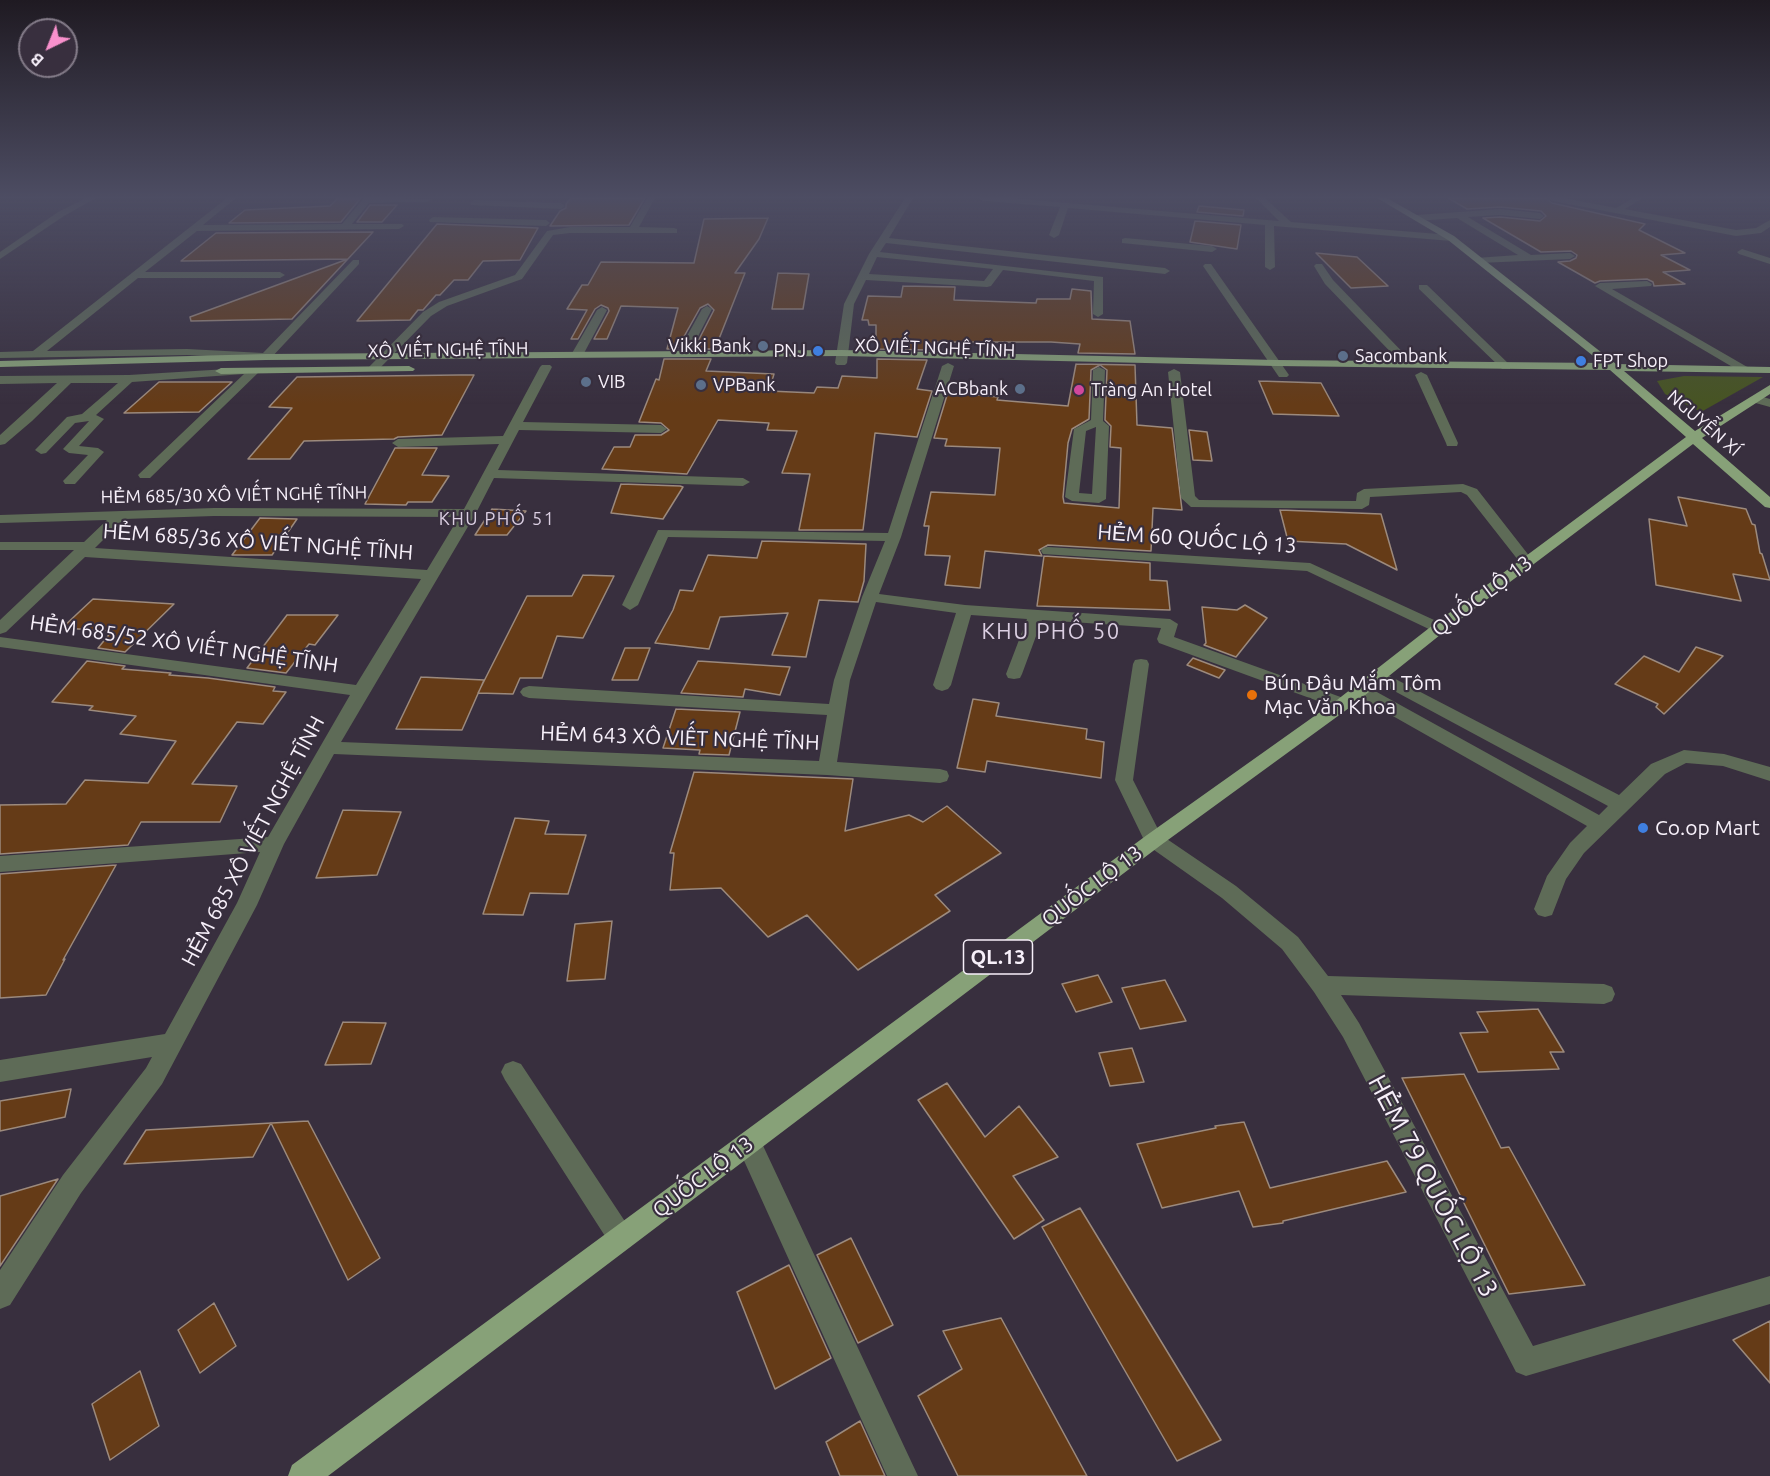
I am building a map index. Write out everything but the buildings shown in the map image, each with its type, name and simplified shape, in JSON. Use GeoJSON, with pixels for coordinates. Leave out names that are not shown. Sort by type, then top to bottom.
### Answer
{"type":"FeatureCollection","features":[{"type":"Feature","properties":{"kind":"main road","name":"NGUYỄN XÍ"},"geometry":{"type":"LineString","coordinates":[[1488,267],[1614,368],[1770,504]]}},
{"type":"Feature","properties":{"kind":"main road","name":"XÔ VIẾT NGHỆ TĨNH"},"geometry":{"type":"LineString","coordinates":[[187,366],[266,357],[683,354],[1770,370]]}},
{"type":"Feature","properties":{"kind":"main road","name":"XÔ VIẾT NGHỆ TĨNH"},"geometry":{"type":"LineString","coordinates":[[466,368],[842,358],[948,366],[1282,375],[1571,374],[1614,368]]}},
{"type":"Feature","properties":{"kind":"main road"},"geometry":{"type":"LineString","coordinates":[[0,364],[187,366]]}},
{"type":"Feature","properties":{"kind":"main road","name":"XÔ VIẾT NGHỆ TĨNH"},"geometry":{"type":"LineString","coordinates":[[187,366],[254,371],[419,369]]}},
{"type":"Feature","properties":{"kind":"main road"},"geometry":{"type":"LineString","coordinates":[[0,374],[187,366]]}},
{"type":"Feature","properties":{"kind":"main road","name":"QUỐC LỘ 13"},"geometry":{"type":"LineString","coordinates":[[303,1476],[1154,840],[1343,704],[1439,628],[1693,438],[1770,389]]}},
{"type":"Feature","properties":{"kind":"street"},"geometry":{"type":"LineString","coordinates":[[35,355],[143,267]]}},
{"type":"Feature","properties":{"kind":"street"},"geometry":{"type":"LineString","coordinates":[[266,357],[351,267]]}},
{"type":"Feature","properties":{"kind":"street"},"geometry":{"type":"LineString","coordinates":[[373,369],[427,314],[443,304],[519,277],[526,267]]}},
{"type":"Feature","properties":{"kind":"street"},"geometry":{"type":"LineString","coordinates":[[842,358],[849,304],[868,267]]}},
{"type":"Feature","properties":{"kind":"street"},"geometry":{"type":"LineString","coordinates":[[862,278],[987,284],[1000,267],[1099,279],[1098,314]]}},
{"type":"Feature","properties":{"kind":"street"},"geometry":{"type":"LineString","coordinates":[[1128,267],[1165,271]]}},
{"type":"Feature","properties":{"kind":"street"},"geometry":{"type":"LineString","coordinates":[[1209,267],[1282,375]]}},
{"type":"Feature","properties":{"kind":"street"},"geometry":{"type":"LineString","coordinates":[[1319,267],[1329,282],[1409,365]]}},
{"type":"Feature","properties":{"kind":"street"},"geometry":{"type":"LineString","coordinates":[[134,274],[280,275]]}},
{"type":"Feature","properties":{"kind":"street"},"geometry":{"type":"LineString","coordinates":[[1647,284],[1600,286],[1745,370]]}},
{"type":"Feature","properties":{"kind":"street"},"geometry":{"type":"LineString","coordinates":[[1423,287],[1506,367]]}},
{"type":"Feature","properties":{"kind":"street"},"geometry":{"type":"LineString","coordinates":[[683,354],[707,309]]}},
{"type":"Feature","properties":{"kind":"street"},"geometry":{"type":"LineString","coordinates":[[577,355],[602,310]]}},
{"type":"Feature","properties":{"kind":"street","name":"XÔ VIẾT NGHỆ TĨNH"},"geometry":{"type":"LineString","coordinates":[[0,355],[187,352],[266,357]]}},
{"type":"Feature","properties":{"kind":"street","name":"HẺM 643 XÔ VIẾT NGHỆ TĨNH"},"geometry":{"type":"LineString","coordinates":[[329,748],[827,768],[842,680],[870,597],[894,537],[948,366]]}},
{"type":"Feature","properties":{"kind":"street","name":"HẺM 685 XÔ VIẾT NGHỆ TĨNH"},"geometry":{"type":"LineString","coordinates":[[0,1295],[72,1184],[154,1076],[247,905],[274,844],[362,691],[469,513],[546,367]]}},
{"type":"Feature","properties":{"kind":"street"},"geometry":{"type":"LineString","coordinates":[[1097,422],[1099,370]]}},
{"type":"Feature","properties":{"kind":"street"},"geometry":{"type":"LineString","coordinates":[[145,475],[254,371]]}},
{"type":"Feature","properties":{"kind":"street","name":"XÔ VIẾT NGHỆ TĨNH"},"geometry":{"type":"LineString","coordinates":[[0,380],[129,379],[254,371]]}},
{"type":"Feature","properties":{"kind":"street"},"geometry":{"type":"LineString","coordinates":[[1174,372],[1188,498],[1196,504],[1362,505],[1364,493],[1462,488],[1472,492],[1527,562]]}},
{"type":"Feature","properties":{"kind":"street"},"geometry":{"type":"LineString","coordinates":[[1421,375],[1452,443]]}},
{"type":"Feature","properties":{"kind":"street"},"geometry":{"type":"LineString","coordinates":[[86,417],[129,379]]}},
{"type":"Feature","properties":{"kind":"street"},"geometry":{"type":"LineString","coordinates":[[0,441],[68,380]]}},
{"type":"Feature","properties":{"kind":"street"},"geometry":{"type":"LineString","coordinates":[[1756,399],[1770,404]]}},
{"type":"Feature","properties":{"kind":"street"},"geometry":{"type":"LineString","coordinates":[[41,450],[71,420],[86,417],[98,419],[69,449],[98,452],[70,481]]}},
{"type":"Feature","properties":{"kind":"street"},"geometry":{"type":"LineString","coordinates":[[1097,422],[1102,426],[1099,500],[1072,497],[1080,429],[1097,422]]}},
{"type":"Feature","properties":{"kind":"street"},"geometry":{"type":"LineString","coordinates":[[0,429],[15,429]]}},
{"type":"Feature","properties":{"kind":"street"},"geometry":{"type":"LineString","coordinates":[[398,443],[511,433],[661,429]]}},
{"type":"Feature","properties":{"kind":"street"},"geometry":{"type":"LineString","coordinates":[[1076,460],[1101,463]]}},
{"type":"Feature","properties":{"kind":"street"},"geometry":{"type":"LineString","coordinates":[[490,474],[743,482]]}},
{"type":"Feature","properties":{"kind":"street","name":"HẺM 685/30 XÔ VIẾT NGHỆ TĨNH"},"geometry":{"type":"LineString","coordinates":[[0,519],[214,512],[469,513]]}},
{"type":"Feature","properties":{"kind":"street"},"geometry":{"type":"LineString","coordinates":[[1,640],[120,515]]}},
{"type":"Feature","properties":{"kind":"street"},"geometry":{"type":"LineString","coordinates":[[630,605],[663,533],[894,537]]}},
{"type":"Feature","properties":{"kind":"street"},"geometry":{"type":"LineString","coordinates":[[0,546],[86,549]]}},
{"type":"Feature","properties":{"kind":"street","name":"HẺM 685/36 XÔ VIẾT NGHỆ TĨNH"},"geometry":{"type":"LineString","coordinates":[[86,549],[432,575]]}},
{"type":"Feature","properties":{"kind":"street","name":"HẺM 60 QUỐC LỘ 13"},"geometry":{"type":"LineString","coordinates":[[1047,551],[1310,567],[1439,628]]}},
{"type":"Feature","properties":{"kind":"street"},"geometry":{"type":"LineString","coordinates":[[870,597],[965,610],[1170,624],[1165,639],[1343,704]]}},
{"type":"Feature","properties":{"kind":"street"},"geometry":{"type":"LineString","coordinates":[[942,685],[965,610]]}},
{"type":"Feature","properties":{"kind":"street"},"geometry":{"type":"LineString","coordinates":[[1014,674],[1036,615]]}},
{"type":"Feature","properties":{"kind":"street","name":"HẺM 685/52 XÔ VIẾT NGHỆ TĨNH"},"geometry":{"type":"LineString","coordinates":[[1,640],[362,691]]}},
{"type":"Feature","properties":{"kind":"street"},"geometry":{"type":"LineString","coordinates":[[1141,664],[1124,780],[1154,840]]}},
{"type":"Feature","properties":{"kind":"street"},"geometry":{"type":"LineString","coordinates":[[1378,675],[1620,804]]}},
{"type":"Feature","properties":{"kind":"street"},"geometry":{"type":"LineString","coordinates":[[1360,690],[1600,824]]}},
{"type":"Feature","properties":{"kind":"street"},"geometry":{"type":"LineString","coordinates":[[529,692],[837,710]]}},
{"type":"Feature","properties":{"kind":"street"},"geometry":{"type":"LineString","coordinates":[[1545,909],[1557,876],[1577,848],[1658,769],[1684,756],[1724,760],[1770,774]]}},
{"type":"Feature","properties":{"kind":"street"},"geometry":{"type":"LineString","coordinates":[[827,768],[940,776]]}},
{"type":"Feature","properties":{"kind":"street","name":"HẺM 79 QUỐC LỘ 13"},"geometry":{"type":"LineString","coordinates":[[1154,840],[1229,892],[1290,943],[1322,985],[1351,1030],[1526,1362],[1770,1290]]}},
{"type":"Feature","properties":{"kind":"street"},"geometry":{"type":"LineString","coordinates":[[0,864],[274,844]]}},
{"type":"Feature","properties":{"kind":"street"},"geometry":{"type":"LineString","coordinates":[[1322,985],[1604,994]]}},
{"type":"Feature","properties":{"kind":"street"},"geometry":{"type":"LineString","coordinates":[[0,1071],[172,1043]]}},
{"type":"Feature","properties":{"kind":"street"},"geometry":{"type":"LineString","coordinates":[[513,1072],[621,1238]]}},
{"type":"Feature","properties":{"kind":"street"},"geometry":{"type":"LineString","coordinates":[[748,1143],[903,1476]]}},
{"type":"Feature","properties":{"kind":"green space"},"geometry":{"type":"Polygon","coordinates":[[[1684,376],[1763,377],[1701,412],[1665,394],[1657,381],[1684,376]]]}},
{"type":"Feature","properties":{"kind":"place","name":"Vikki Bank"},"geometry":{"type":"Point","coordinates":[763,346]}},
{"type":"Feature","properties":{"kind":"place","name":"PNJ"},"geometry":{"type":"Point","coordinates":[818,351]}},
{"type":"Feature","properties":{"kind":"place","name":"Sacombank"},"geometry":{"type":"Point","coordinates":[1343,356]}},
{"type":"Feature","properties":{"kind":"place","name":"FPT Shop"},"geometry":{"type":"Point","coordinates":[1581,361]}},
{"type":"Feature","properties":{"kind":"place","name":"VIB"},"geometry":{"type":"Point","coordinates":[586,382]}},
{"type":"Feature","properties":{"kind":"place","name":"VPBank"},"geometry":{"type":"Point","coordinates":[701,385]}},
{"type":"Feature","properties":{"kind":"place","name":"ACBbank"},"geometry":{"type":"Point","coordinates":[1020,389]}},
{"type":"Feature","properties":{"kind":"place","name":"Tràng An Hotel"},"geometry":{"type":"Point","coordinates":[1079,390]}},
{"type":"Feature","properties":{"kind":"place","name":"Bún Đậu Mắm Tôm Mạc Văn Khoa"},"geometry":{"type":"Point","coordinates":[1252,695]}},
{"type":"Feature","properties":{"kind":"place","name":"Co.op Mart"},"geometry":{"type":"Point","coordinates":[1643,828]}},
{"type":"Feature","properties":{"kind":"district","name":"KHU PHỐ 51"},"geometry":{"type":"Point","coordinates":[497,519]}},
{"type":"Feature","properties":{"kind":"district","name":"KHU PHỐ 50"},"geometry":{"type":"Point","coordinates":[1051,632]}}]}
